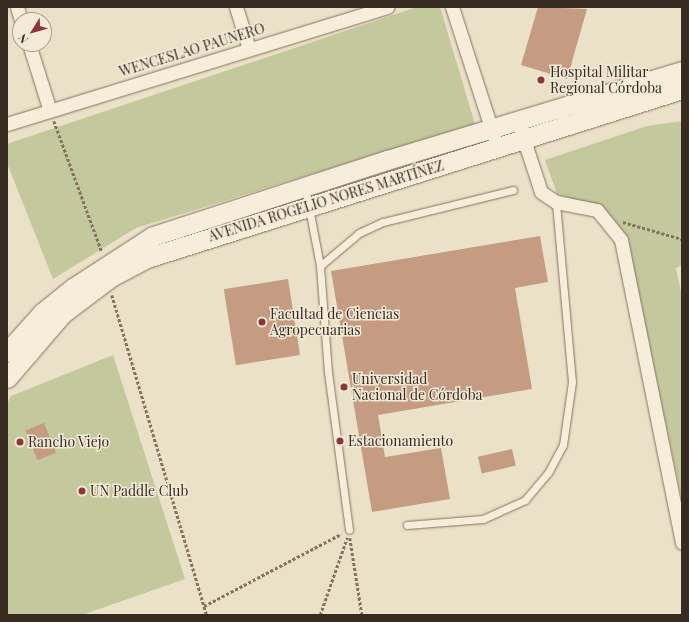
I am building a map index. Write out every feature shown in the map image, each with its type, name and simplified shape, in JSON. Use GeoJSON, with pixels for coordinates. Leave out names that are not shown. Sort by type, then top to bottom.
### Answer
{"type":"FeatureCollection","features":[{"type":"Feature","properties":{"kind":"main road","name":"AVENIDA ROGELIO NORES MARTÍNEZ"},"geometry":{"type":"LineString","coordinates":[[7,352],[42,313],[108,270],[153,236],[491,128],[682,71]]}},
{"type":"Feature","properties":{"kind":"main road","name":"AVENIDA ROGELIO NORES MARTÍNEZ"},"geometry":{"type":"LineString","coordinates":[[7,378],[62,314],[108,270],[682,89]]}},
{"type":"Feature","properties":{"kind":"street"},"geometry":{"type":"LineString","coordinates":[[236,7],[249,49]]}},
{"type":"Feature","properties":{"kind":"street","name":"WENCESLAO PAUNERO"},"geometry":{"type":"LineString","coordinates":[[7,124],[387,7]]}},
{"type":"Feature","properties":{"kind":"street"},"geometry":{"type":"LineString","coordinates":[[452,7],[497,148]]}},
{"type":"Feature","properties":{"kind":"street"},"geometry":{"type":"LineString","coordinates":[[31,52],[50,110]]}},
{"type":"Feature","properties":{"kind":"street"},"geometry":{"type":"LineString","coordinates":[[518,121],[537,185],[546,197],[556,202],[586,206],[604,216],[617,232],[628,263],[682,543]]}},
{"type":"Feature","properties":{"kind":"lane"},"geometry":{"type":"LineString","coordinates":[[305,187],[320,266],[328,372],[349,530]]}},
{"type":"Feature","properties":{"kind":"lane"},"geometry":{"type":"LineString","coordinates":[[320,266],[358,233],[383,222],[513,190]]}},
{"type":"Feature","properties":{"kind":"lane"},"geometry":{"type":"LineString","coordinates":[[407,525],[483,518],[525,500],[548,473],[563,445],[572,382],[556,202]]}},
{"type":"Feature","properties":{"kind":"path"},"geometry":{"type":"LineString","coordinates":[[50,110],[108,270],[112,296],[207,615]]}},
{"type":"Feature","properties":{"kind":"path"},"geometry":{"type":"LineString","coordinates":[[604,216],[682,239]]}},
{"type":"Feature","properties":{"kind":"path"},"geometry":{"type":"LineString","coordinates":[[204,606],[349,530]]}},
{"type":"Feature","properties":{"kind":"path"},"geometry":{"type":"LineString","coordinates":[[320,615],[349,530]]}},
{"type":"Feature","properties":{"kind":"path"},"geometry":{"type":"LineString","coordinates":[[349,530],[362,615]]}},
{"type":"Feature","properties":{"kind":"green space"},"geometry":{"type":"Polygon","coordinates":[[[417,7],[440,7],[475,124],[136,228],[53,279],[7,163],[7,144],[417,7]]]}},
{"type":"Feature","properties":{"kind":"green space"},"geometry":{"type":"Polygon","coordinates":[[[682,121],[682,265],[676,268],[682,297],[682,500],[627,241],[603,208],[557,194],[545,160],[647,126],[682,121]]]}},
{"type":"Feature","properties":{"kind":"green space","name":"UN Paddle Club"},"geometry":{"type":"Polygon","coordinates":[[[113,355],[185,579],[82,615],[7,615],[7,404],[11,396],[113,355]]]}},
{"type":"Feature","properties":{"kind":"building"},"geometry":{"type":"Polygon","coordinates":[[[538,7],[587,9],[567,79],[521,65],[538,7]]]}},
{"type":"Feature","properties":{"kind":"building"},"geometry":{"type":"Polygon","coordinates":[[[540,236],[548,282],[515,288],[532,389],[378,415],[385,457],[441,448],[450,499],[372,512],[331,271],[540,236]]]}},
{"type":"Feature","properties":{"kind":"building","name":"Facultad de Ciencias Agropecuarias"},"geometry":{"type":"Polygon","coordinates":[[[288,279],[300,355],[236,365],[224,289],[288,279]]]}},
{"type":"Feature","properties":{"kind":"building"},"geometry":{"type":"Polygon","coordinates":[[[44,423],[56,453],[37,460],[25,430],[44,423]]]}},
{"type":"Feature","properties":{"kind":"building"},"geometry":{"type":"Polygon","coordinates":[[[512,449],[516,466],[482,473],[478,457],[512,449]]]}},
{"type":"Feature","properties":{"kind":"place","name":"Hospital Militar Regional Córdoba"},"geometry":{"type":"Point","coordinates":[541,80]}},
{"type":"Feature","properties":{"kind":"place","name":"Facultad de Ciencias Agropecuarias"},"geometry":{"type":"Point","coordinates":[262,322]}},
{"type":"Feature","properties":{"kind":"place","name":"Universidad Nacional de Córdoba"},"geometry":{"type":"Point","coordinates":[344,387]}},
{"type":"Feature","properties":{"kind":"place","name":"Estacionamiento"},"geometry":{"type":"Point","coordinates":[340,441]}},
{"type":"Feature","properties":{"kind":"place","name":"Rancho Viejo"},"geometry":{"type":"Point","coordinates":[20,442]}},
{"type":"Feature","properties":{"kind":"place","name":"UN Paddle Club"},"geometry":{"type":"Point","coordinates":[82,491]}}]}
